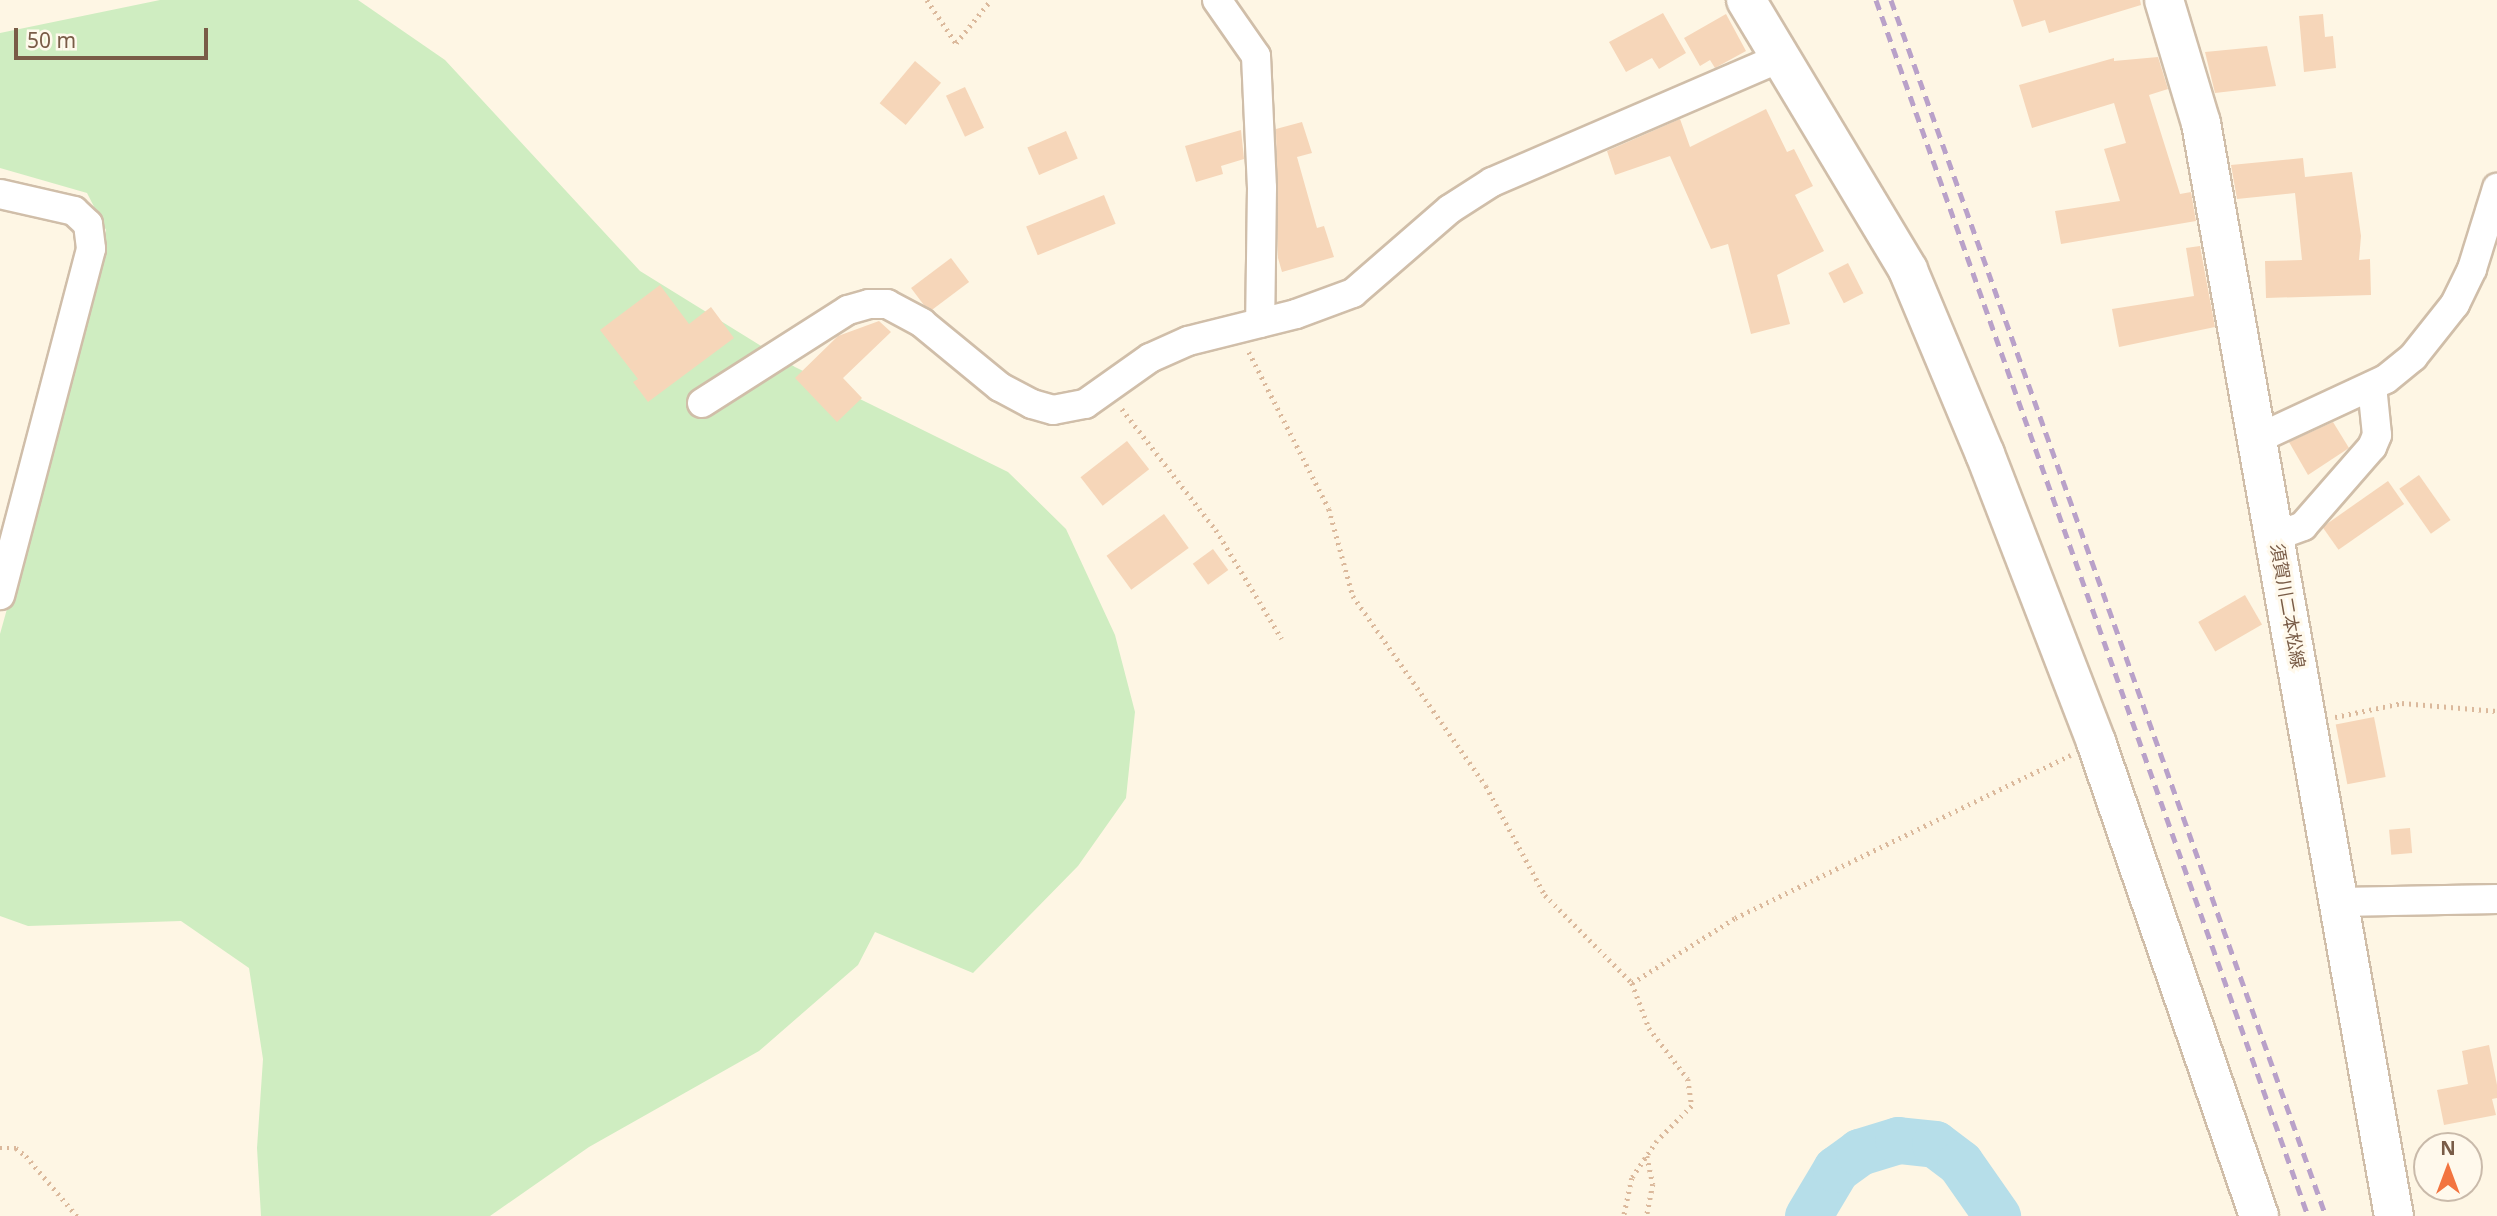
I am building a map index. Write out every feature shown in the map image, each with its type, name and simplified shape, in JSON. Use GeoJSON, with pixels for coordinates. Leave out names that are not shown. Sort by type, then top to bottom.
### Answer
{"type":"FeatureCollection","features":[{"type":"Feature","properties":{"kind":"street"},"geometry":{"type":"LineString","coordinates":[[1217,0],[1256,57],[1262,188],[1260,323]]}},
{"type":"Feature","properties":{"kind":"street"},"geometry":{"type":"LineString","coordinates":[[1746,0],[1908,270],[1985,454],[2096,742],[2259,1216]]}},
{"type":"Feature","properties":{"kind":"street","name":"須賀川二本松線"},"geometry":{"type":"LineString","coordinates":[[2164,0],[2201,123],[2259,438],[2394,1216]]}},
{"type":"Feature","properties":{"kind":"street"},"geometry":{"type":"LineString","coordinates":[[702,403],[848,310],[869,304],[887,304],[922,323],[1000,387],[1031,404],[1053,410],[1086,404],[1150,358],[1188,341],[1260,323],[1353,293],[1450,209],[1492,182],[1782,57]]}},
{"type":"Feature","properties":{"kind":"street"},"geometry":{"type":"LineString","coordinates":[[2259,438],[2372,386],[2413,357],[2455,304],[2472,269],[2497,188]]}},
{"type":"Feature","properties":{"kind":"street"},"geometry":{"type":"LineString","coordinates":[[0,194],[74,211],[88,223],[91,249],[0,595]]}},
{"type":"Feature","properties":{"kind":"street"},"geometry":{"type":"LineString","coordinates":[[2276,536],[2303,526],[2372,447],[2377,435],[2372,386]]}},
{"type":"Feature","properties":{"kind":"street"},"geometry":{"type":"LineString","coordinates":[[2340,902],[2497,899]]}},
{"type":"Feature","properties":{"kind":"path"},"geometry":{"type":"LineString","coordinates":[[927,0],[956,43],[991,0]]}},
{"type":"Feature","properties":{"kind":"path"},"geometry":{"type":"LineString","coordinates":[[1260,323],[1248,354],[1314,474],[1329,509],[1353,596],[1486,786],[1545,895],[1632,983],[1649,1028],[1688,1079],[1693,1094],[1687,1114],[1646,1156],[1632,1178],[1624,1216]]}},
{"type":"Feature","properties":{"kind":"path"},"geometry":{"type":"LineString","coordinates":[[1107,389],[1216,530],[1282,639]]}},
{"type":"Feature","properties":{"kind":"path"},"geometry":{"type":"LineString","coordinates":[[2308,723],[2402,703],[2497,711]]}},
{"type":"Feature","properties":{"kind":"path"},"geometry":{"type":"LineString","coordinates":[[1632,983],[1735,918],[2096,742]]}},
{"type":"Feature","properties":{"kind":"path"},"geometry":{"type":"LineString","coordinates":[[0,1148],[16,1148],[26,1156],[77,1216]]}},
{"type":"Feature","properties":{"kind":"path"},"geometry":{"type":"LineString","coordinates":[[1646,1156],[1653,1184],[1647,1216]]}},
{"type":"Feature","properties":{"kind":"green space"},"geometry":{"type":"Polygon","coordinates":[[[160,0],[358,0],[445,60],[640,271],[795,367],[1008,472],[1066,529],[1115,635],[1135,712],[1126,798],[1078,866],[973,973],[875,932],[858,965],[759,1051],[589,1147],[490,1216],[261,1216],[257,1148],[263,1059],[249,968],[181,921],[28,926],[0,916],[0,634],[91,308],[106,230],[87,193],[0,168],[0,33],[160,0]]]}},
{"type":"Feature","properties":{"kind":"building"},"geometry":{"type":"Polygon","coordinates":[[[2013,0],[2140,0],[2141,5],[2049,33],[2045,20],[2022,27],[2013,0]]]}},
{"type":"Feature","properties":{"kind":"building"},"geometry":{"type":"Polygon","coordinates":[[[1663,13],[1686,53],[1659,69],[1652,58],[1626,72],[1609,42],[1663,13]]]}},
{"type":"Feature","properties":{"kind":"building"},"geometry":{"type":"Polygon","coordinates":[[[1726,14],[1746,51],[1715,68],[1710,60],[1700,66],[1684,38],[1726,14]]]}},
{"type":"Feature","properties":{"kind":"building"},"geometry":{"type":"Polygon","coordinates":[[[2323,14],[2325,37],[2333,36],[2336,68],[2304,72],[2299,16],[2323,14]]]}},
{"type":"Feature","properties":{"kind":"building"},"geometry":{"type":"Polygon","coordinates":[[[2267,46],[2276,86],[2215,93],[2205,52],[2267,46]]]}},
{"type":"Feature","properties":{"kind":"building"},"geometry":{"type":"Polygon","coordinates":[[[2158,57],[2168,89],[2149,95],[2180,194],[2191,192],[2196,221],[2061,244],[2055,211],[2120,201],[2104,149],[2126,143],[2114,103],[2032,128],[2019,85],[2114,58],[2114,61],[2158,57]]]}},
{"type":"Feature","properties":{"kind":"building"},"geometry":{"type":"Polygon","coordinates":[[[915,61],[941,83],[906,125],[880,103],[915,61]]]}},
{"type":"Feature","properties":{"kind":"building"},"geometry":{"type":"Polygon","coordinates":[[[965,87],[984,128],[965,137],[946,96],[965,87]]]}},
{"type":"Feature","properties":{"kind":"building"},"geometry":{"type":"Polygon","coordinates":[[[1766,109],[1787,152],[1794,149],[1813,186],[1795,195],[1824,251],[1777,275],[1790,324],[1751,334],[1728,244],[1711,249],[1670,156],[1615,175],[1607,151],[1680,119],[1690,147],[1766,109]]]}},
{"type":"Feature","properties":{"kind":"building"},"geometry":{"type":"Polygon","coordinates":[[[1302,122],[1312,153],[1297,157],[1317,228],[1324,226],[1334,257],[1282,272],[1278,258],[1276,129],[1302,122]]]}},
{"type":"Feature","properties":{"kind":"building"},"geometry":{"type":"Polygon","coordinates":[[[1241,130],[1244,159],[1221,166],[1223,174],[1196,182],[1185,146],[1241,130]]]}},
{"type":"Feature","properties":{"kind":"building"},"geometry":{"type":"Polygon","coordinates":[[[1066,131],[1078,159],[1039,175],[1027,147],[1066,131]]]}},
{"type":"Feature","properties":{"kind":"building"},"geometry":{"type":"Polygon","coordinates":[[[2303,158],[2305,177],[2352,172],[2361,236],[2359,260],[2370,259],[2371,295],[2266,298],[2265,261],[2302,260],[2295,193],[2237,199],[2231,165],[2303,158]]]}},
{"type":"Feature","properties":{"kind":"building"},"geometry":{"type":"Polygon","coordinates":[[[1104,195],[1116,224],[1038,255],[1026,226],[1104,195]]]}},
{"type":"Feature","properties":{"kind":"building"},"geometry":{"type":"Polygon","coordinates":[[[2200,246],[2215,327],[2119,347],[2112,309],[2194,296],[2186,248],[2200,246]]]}},
{"type":"Feature","properties":{"kind":"building"},"geometry":{"type":"Polygon","coordinates":[[[951,258],[969,282],[929,312],[911,288],[951,258]]]}},
{"type":"Feature","properties":{"kind":"building"},"geometry":{"type":"Polygon","coordinates":[[[1848,263],[1863,293],[1844,303],[1828,273],[1848,263]]]}},
{"type":"Feature","properties":{"kind":"building"},"geometry":{"type":"Polygon","coordinates":[[[660,285],[689,324],[711,307],[734,338],[648,402],[633,382],[638,379],[600,330],[660,285]]]}},
{"type":"Feature","properties":{"kind":"building"},"geometry":{"type":"Polygon","coordinates":[[[879,321],[891,332],[843,378],[862,398],[837,422],[795,378],[838,336],[879,321]]]}},
{"type":"Feature","properties":{"kind":"building"},"geometry":{"type":"Polygon","coordinates":[[[2333,422],[2349,448],[2308,475],[2289,442],[2333,422]]]}},
{"type":"Feature","properties":{"kind":"building"},"geometry":{"type":"Polygon","coordinates":[[[1127,441],[1149,469],[1103,506],[1081,477],[1127,441]]]}},
{"type":"Feature","properties":{"kind":"building"},"geometry":{"type":"Polygon","coordinates":[[[2419,475],[2451,520],[2431,534],[2399,489],[2419,475]]]}},
{"type":"Feature","properties":{"kind":"building"},"geometry":{"type":"Polygon","coordinates":[[[2388,481],[2404,504],[2339,550],[2322,527],[2388,481]]]}},
{"type":"Feature","properties":{"kind":"building"},"geometry":{"type":"Polygon","coordinates":[[[1164,514],[1189,548],[1131,590],[1107,556],[1164,514]]]}},
{"type":"Feature","properties":{"kind":"building"},"geometry":{"type":"Polygon","coordinates":[[[1213,549],[1228,570],[1208,585],[1193,564],[1213,549]]]}},
{"type":"Feature","properties":{"kind":"building"},"geometry":{"type":"Polygon","coordinates":[[[2245,595],[2262,624],[2215,651],[2198,622],[2245,595]]]}},
{"type":"Feature","properties":{"kind":"building"},"geometry":{"type":"Polygon","coordinates":[[[2374,717],[2386,777],[2347,784],[2336,724],[2374,717]]]}},
{"type":"Feature","properties":{"kind":"building"},"geometry":{"type":"Polygon","coordinates":[[[2410,828],[2412,853],[2391,855],[2389,830],[2410,828]]]}},
{"type":"Feature","properties":{"kind":"building"},"geometry":{"type":"Polygon","coordinates":[[[2489,1045],[2497,1085],[2497,1098],[2492,1099],[2496,1115],[2444,1125],[2437,1090],[2468,1084],[2462,1051],[2489,1045]]]}},
{"type":"Feature","properties":{"kind":"waterway"},"geometry":{"type":"LineString","coordinates":[[1808,1216],[1836,1169],[1859,1152],[1898,1140],[1935,1144],[1960,1163],[1997,1216]]}},
{"type":"Feature","properties":{"kind":"railway"},"geometry":{"type":"LineString","coordinates":[[1876,0],[2308,1216]]}},
{"type":"Feature","properties":{"kind":"railway"},"geometry":{"type":"LineString","coordinates":[[1891,0],[2326,1216]]}}]}
